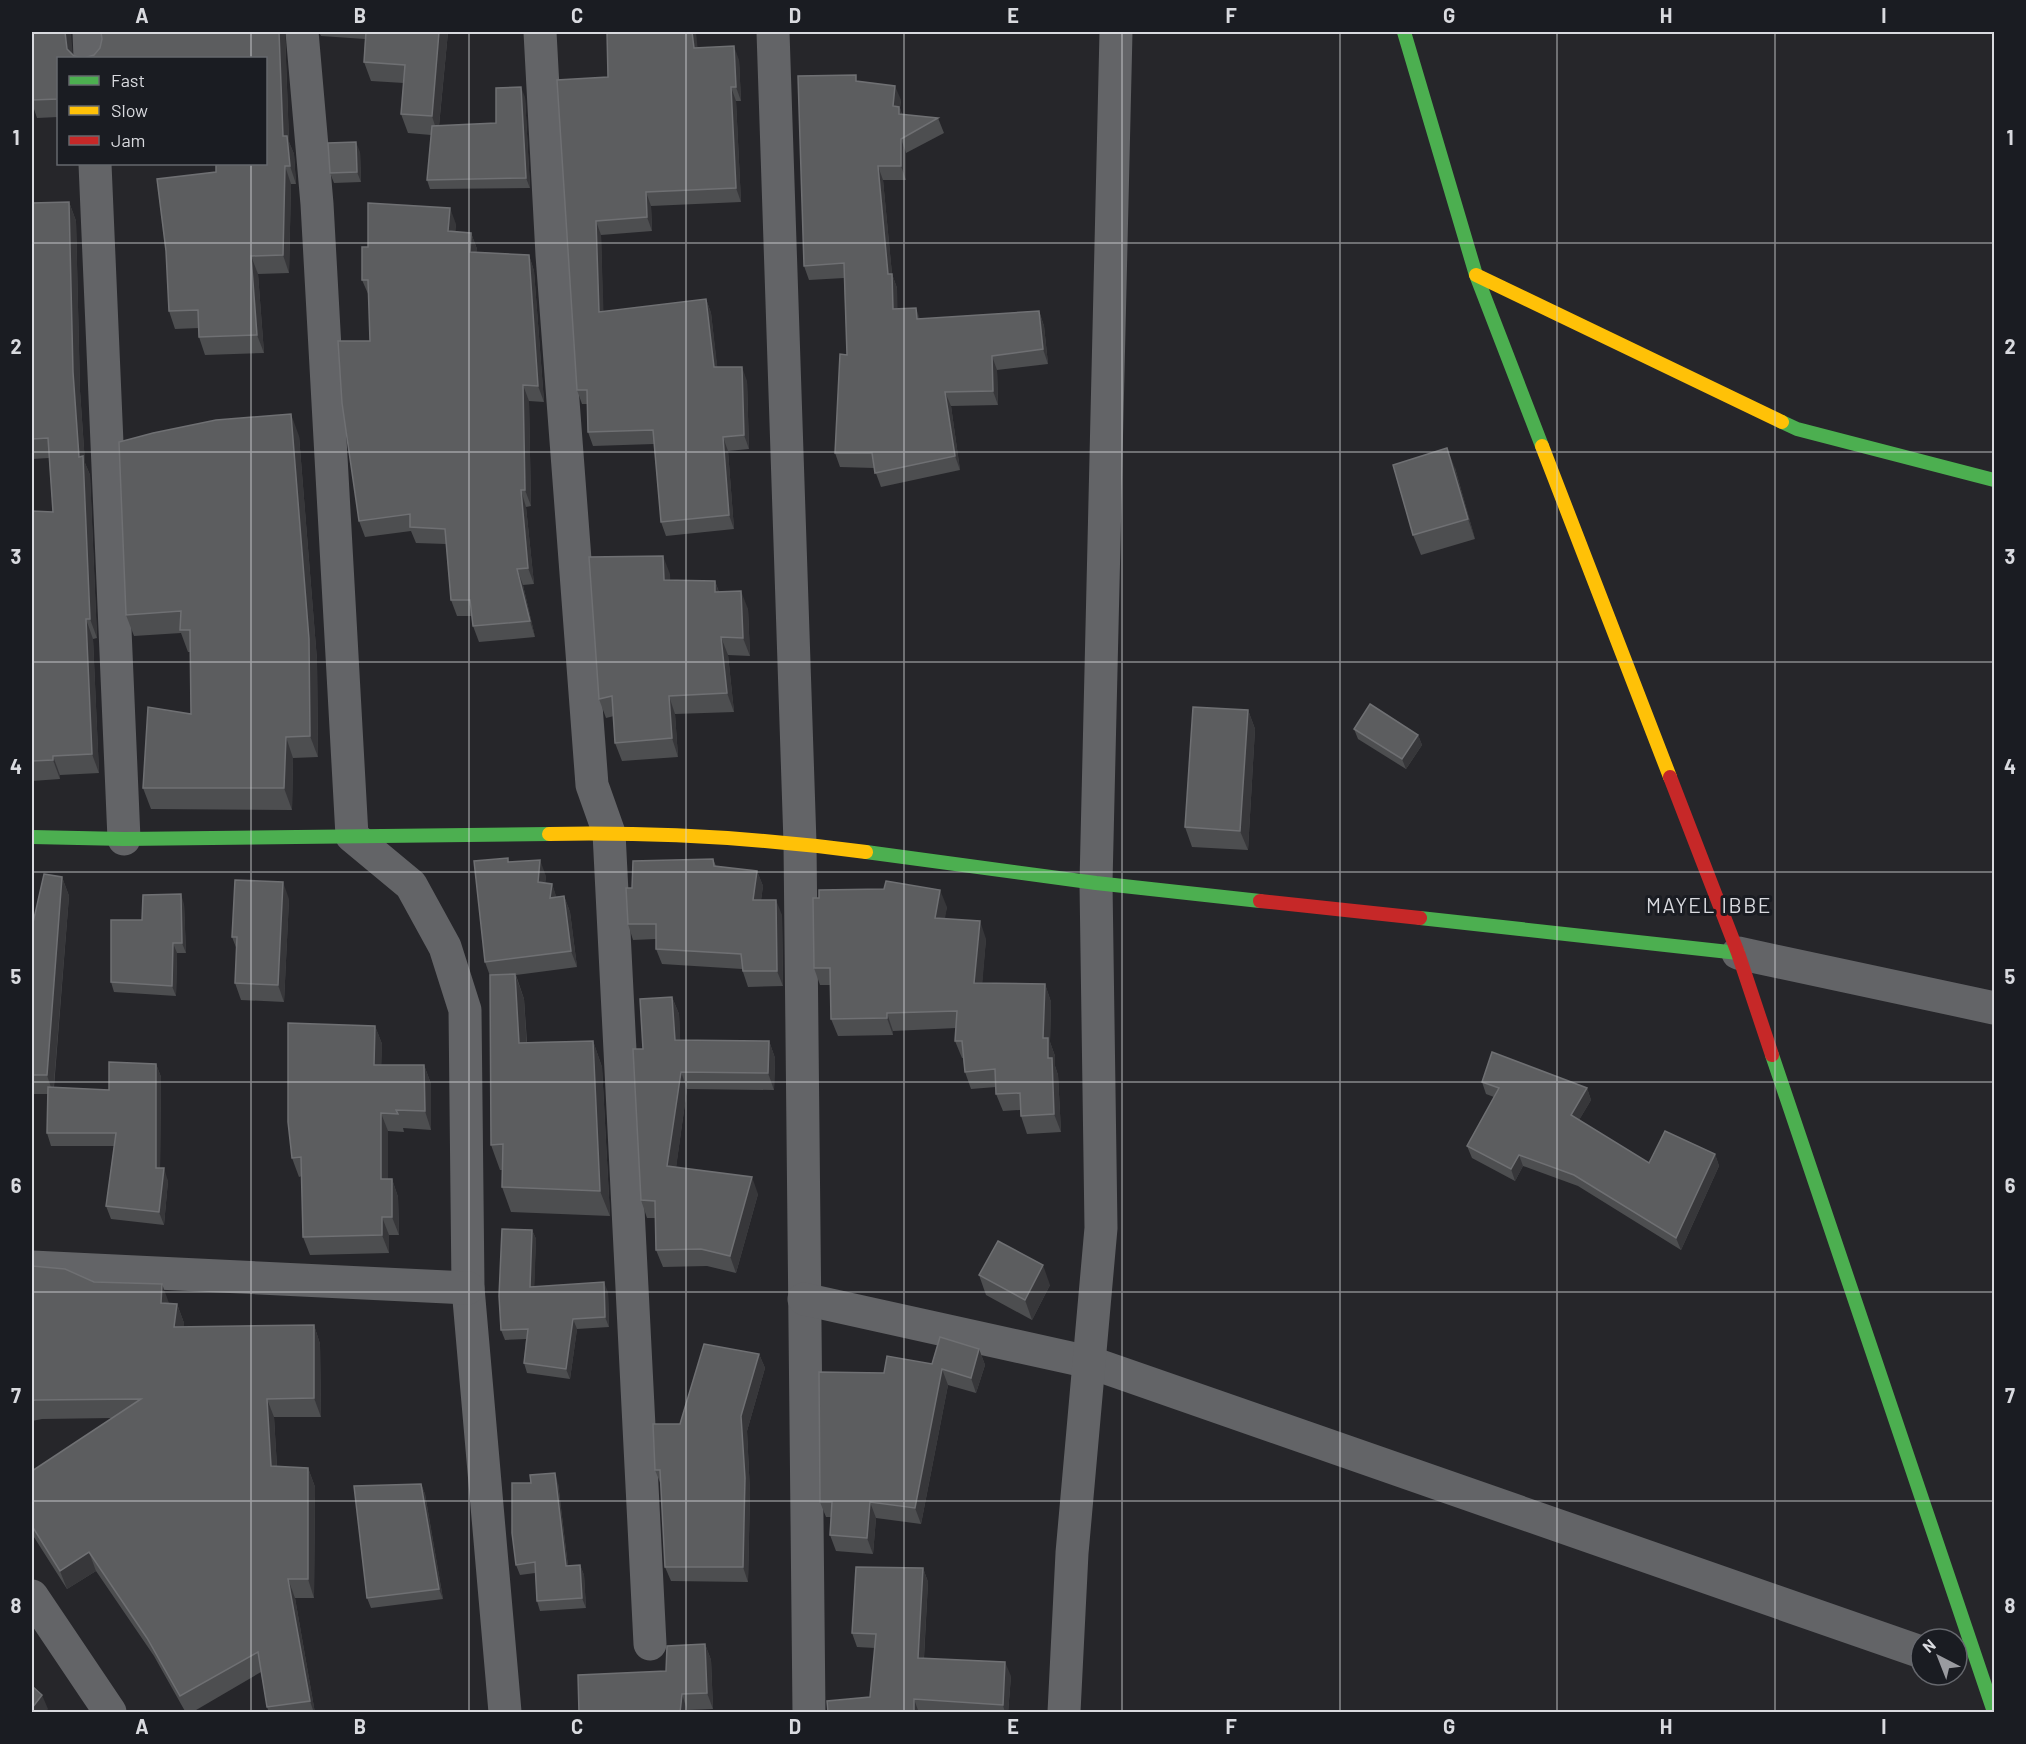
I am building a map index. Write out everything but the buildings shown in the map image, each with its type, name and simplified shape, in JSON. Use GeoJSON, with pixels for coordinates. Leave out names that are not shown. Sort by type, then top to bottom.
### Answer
{"type":"FeatureCollection","features":[{"type":"Feature","properties":{"kind":"street"},"geometry":{"type":"LineString","coordinates":[[89,32],[90,57]]}},
{"type":"Feature","properties":{"kind":"street"},"geometry":{"type":"LineString","coordinates":[[303,32],[317,204],[352,836],[411,885],[445,946],[465,1010],[468,1288],[505,1713]]}},
{"type":"Feature","properties":{"kind":"street"},"geometry":{"type":"LineString","coordinates":[[540,32],[552,255],[592,785],[609,833],[650,1644]]}},
{"type":"Feature","properties":{"kind":"street"},"geometry":{"type":"LineString","coordinates":[[773,32],[800,843],[809,1713]]}},
{"type":"Feature","properties":{"kind":"street"},"geometry":{"type":"LineString","coordinates":[[1064,1713],[1072,1552],[1101,1228],[1096,883],[1116,32]]}},
{"type":"Feature","properties":{"kind":"street"},"geometry":{"type":"LineString","coordinates":[[1404,32],[1476,275],[1738,953],[1955,1627]]}},
{"type":"Feature","properties":{"kind":"street"},"geometry":{"type":"LineString","coordinates":[[95,165],[124,839]]}},
{"type":"Feature","properties":{"kind":"street"},"geometry":{"type":"LineString","coordinates":[[1476,275],[1797,429],[1995,480]]}},
{"type":"Feature","properties":{"kind":"street"},"geometry":{"type":"LineString","coordinates":[[32,837],[124,839],[609,833],[800,843],[1096,883],[1738,953],[1995,1008]]}},
{"type":"Feature","properties":{"kind":"street"},"geometry":{"type":"LineString","coordinates":[[32,1267],[468,1288]]}},
{"type":"Feature","properties":{"kind":"street"},"geometry":{"type":"LineString","coordinates":[[804,1299],[1089,1362],[1909,1648]]}},
{"type":"Feature","properties":{"kind":"street"},"geometry":{"type":"LineString","coordinates":[[32,1596],[110,1713]]}},
{"type":"Feature","properties":{"kind":"street"},"geometry":{"type":"LineString","coordinates":[[1969,1669],[1994,1713]]}},
{"type":"Feature","properties":{"kind":"traffic: fast"},"geometry":{"type":"LineString","coordinates":[[1404,32],[1476,275],[1542,446]]}},
{"type":"Feature","properties":{"kind":"traffic: fast"},"geometry":{"type":"LineString","coordinates":[[1782,422],[1797,429],[1994,480]]}},
{"type":"Feature","properties":{"kind":"traffic: fast"},"geometry":{"type":"LineString","coordinates":[[32,837],[124,839],[549,834]]}},
{"type":"Feature","properties":{"kind":"traffic: fast"},"geometry":{"type":"LineString","coordinates":[[866,852],[1096,883],[1260,901]]}},
{"type":"Feature","properties":{"kind":"traffic: fast"},"geometry":{"type":"LineString","coordinates":[[1420,918],[1738,953]]}},
{"type":"Feature","properties":{"kind":"traffic: fast"},"geometry":{"type":"LineString","coordinates":[[1772,1055],[1994,1712]]}},
{"type":"Feature","properties":{"kind":"traffic: slow"},"geometry":{"type":"LineString","coordinates":[[1476,275],[1782,422]]}},
{"type":"Feature","properties":{"kind":"traffic: slow"},"geometry":{"type":"LineString","coordinates":[[1542,446],[1670,777]]}},
{"type":"Feature","properties":{"kind":"traffic: slow"},"geometry":{"type":"LineString","coordinates":[[549,834],[708,837],[866,852]]}},
{"type":"Feature","properties":{"kind":"traffic: jam"},"geometry":{"type":"LineString","coordinates":[[1670,777],[1738,953],[1772,1055]]}},
{"type":"Feature","properties":{"kind":"traffic: jam"},"geometry":{"type":"LineString","coordinates":[[1260,901],[1420,918]]}},
{"type":"Feature","properties":{"kind":"district","name":"MAYEL IBBE"},"geometry":{"type":"Point","coordinates":[1709,904]}}]}
